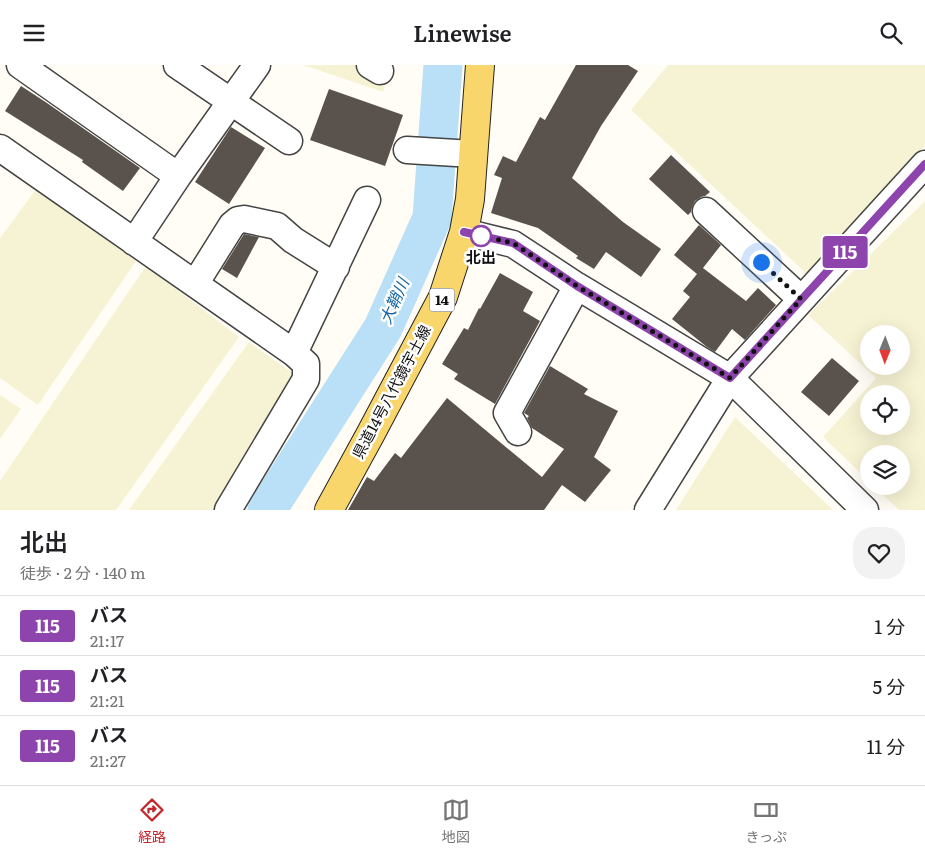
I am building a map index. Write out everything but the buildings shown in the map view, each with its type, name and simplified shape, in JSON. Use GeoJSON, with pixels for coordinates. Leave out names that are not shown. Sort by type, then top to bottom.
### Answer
{"type":"FeatureCollection","features":[{"type":"Feature","properties":{"kind":"main road","name":"県道14号八代鏡宇土線"},"geometry":{"type":"LineString","coordinates":[[328,510],[443,297],[464,232],[470,199],[464,154],[480,65]]}},
{"type":"Feature","properties":{"kind":"street"},"geometry":{"type":"LineString","coordinates":[[0,74],[6,65]]}},
{"type":"Feature","properties":{"kind":"street"},"geometry":{"type":"LineString","coordinates":[[20,65],[178,176]]}},
{"type":"Feature","properties":{"kind":"street"},"geometry":{"type":"LineString","coordinates":[[178,65],[289,141]]}},
{"type":"Feature","properties":{"kind":"street"},"geometry":{"type":"LineString","coordinates":[[134,242],[178,176],[257,65]]}},
{"type":"Feature","properties":{"kind":"street"},"geometry":{"type":"LineString","coordinates":[[0,148],[294,353],[306,364],[306,379],[228,510]]}},
{"type":"Feature","properties":{"kind":"street"},"geometry":{"type":"LineString","coordinates":[[406,150],[464,154]]}},
{"type":"Feature","properties":{"kind":"street"},"geometry":{"type":"LineString","coordinates":[[648,510],[730,378],[925,164]]}},
{"type":"Feature","properties":{"kind":"street"},"geometry":{"type":"LineString","coordinates":[[294,353],[367,200]]}},
{"type":"Feature","properties":{"kind":"street"},"geometry":{"type":"LineString","coordinates":[[706,211],[801,299]]}},
{"type":"Feature","properties":{"kind":"street"},"geometry":{"type":"LineString","coordinates":[[195,284],[232,225],[238,220],[244,219],[277,227],[293,240],[336,267]]}},
{"type":"Feature","properties":{"kind":"street"},"geometry":{"type":"LineString","coordinates":[[464,232],[513,243],[577,286],[730,378],[865,510]]}},
{"type":"Feature","properties":{"kind":"street"},"geometry":{"type":"LineString","coordinates":[[518,432],[507,413],[577,286]]}},
{"type":"Feature","properties":{"kind":"shaded area"},"geometry":{"type":"Polygon","coordinates":[[[303,65],[391,65],[383,92],[303,65]]]}},
{"type":"Feature","properties":{"kind":"shaded area"},"geometry":{"type":"Polygon","coordinates":[[[668,65],[925,65],[925,146],[807,274],[631,110],[668,65]]]}},
{"type":"Feature","properties":{"kind":"shaded area"},"geometry":{"type":"Polygon","coordinates":[[[37,188],[136,261],[38,405],[0,378],[0,238],[37,188]]]}},
{"type":"Feature","properties":{"kind":"shaded area"},"geometry":{"type":"Polygon","coordinates":[[[925,201],[925,510],[899,510],[883,495],[910,495],[910,445],[860,445],[860,472],[823,437],[860,396],[860,435],[910,435],[910,385],[870,385],[876,378],[873,375],[910,375],[910,325],[860,325],[860,363],[808,315],[925,201]]]}},
{"type":"Feature","properties":{"kind":"shaded area"},"geometry":{"type":"Polygon","coordinates":[[[146,266],[239,337],[116,510],[0,510],[0,481],[146,266]]]}},
{"type":"Feature","properties":{"kind":"shaded area"},"geometry":{"type":"Polygon","coordinates":[[[249,342],[298,377],[215,510],[129,510],[249,342]]]}},
{"type":"Feature","properties":{"kind":"shaded area"},"geometry":{"type":"Polygon","coordinates":[[[0,395],[21,409],[0,439],[0,395]]]}},
{"type":"Feature","properties":{"kind":"shaded area"},"geometry":{"type":"Polygon","coordinates":[[[735,417],[833,510],[676,510],[735,417]]]}},
{"type":"Feature","properties":{"kind":"waterway","name":"大鞘川"},"geometry":{"type":"LineString","coordinates":[[267,510],[383,328],[432,218],[443,65]]}},
{"type":"Feature","properties":{"kind":"bus line","name":"115"},"geometry":{"type":"LineString","coordinates":[[464,232],[513,243],[577,286],[730,378],[925,164]]}},
{"type":"Feature","properties":{"kind":"place","name":"北出"},"geometry":{"type":"Point","coordinates":[481,236]}},
{"type":"Feature","properties":{"kind":"route"},"geometry":{"type":"LineString","coordinates":[[481,236],[513,243],[577,286],[730,378],[801,299],[761,262]]}}]}
